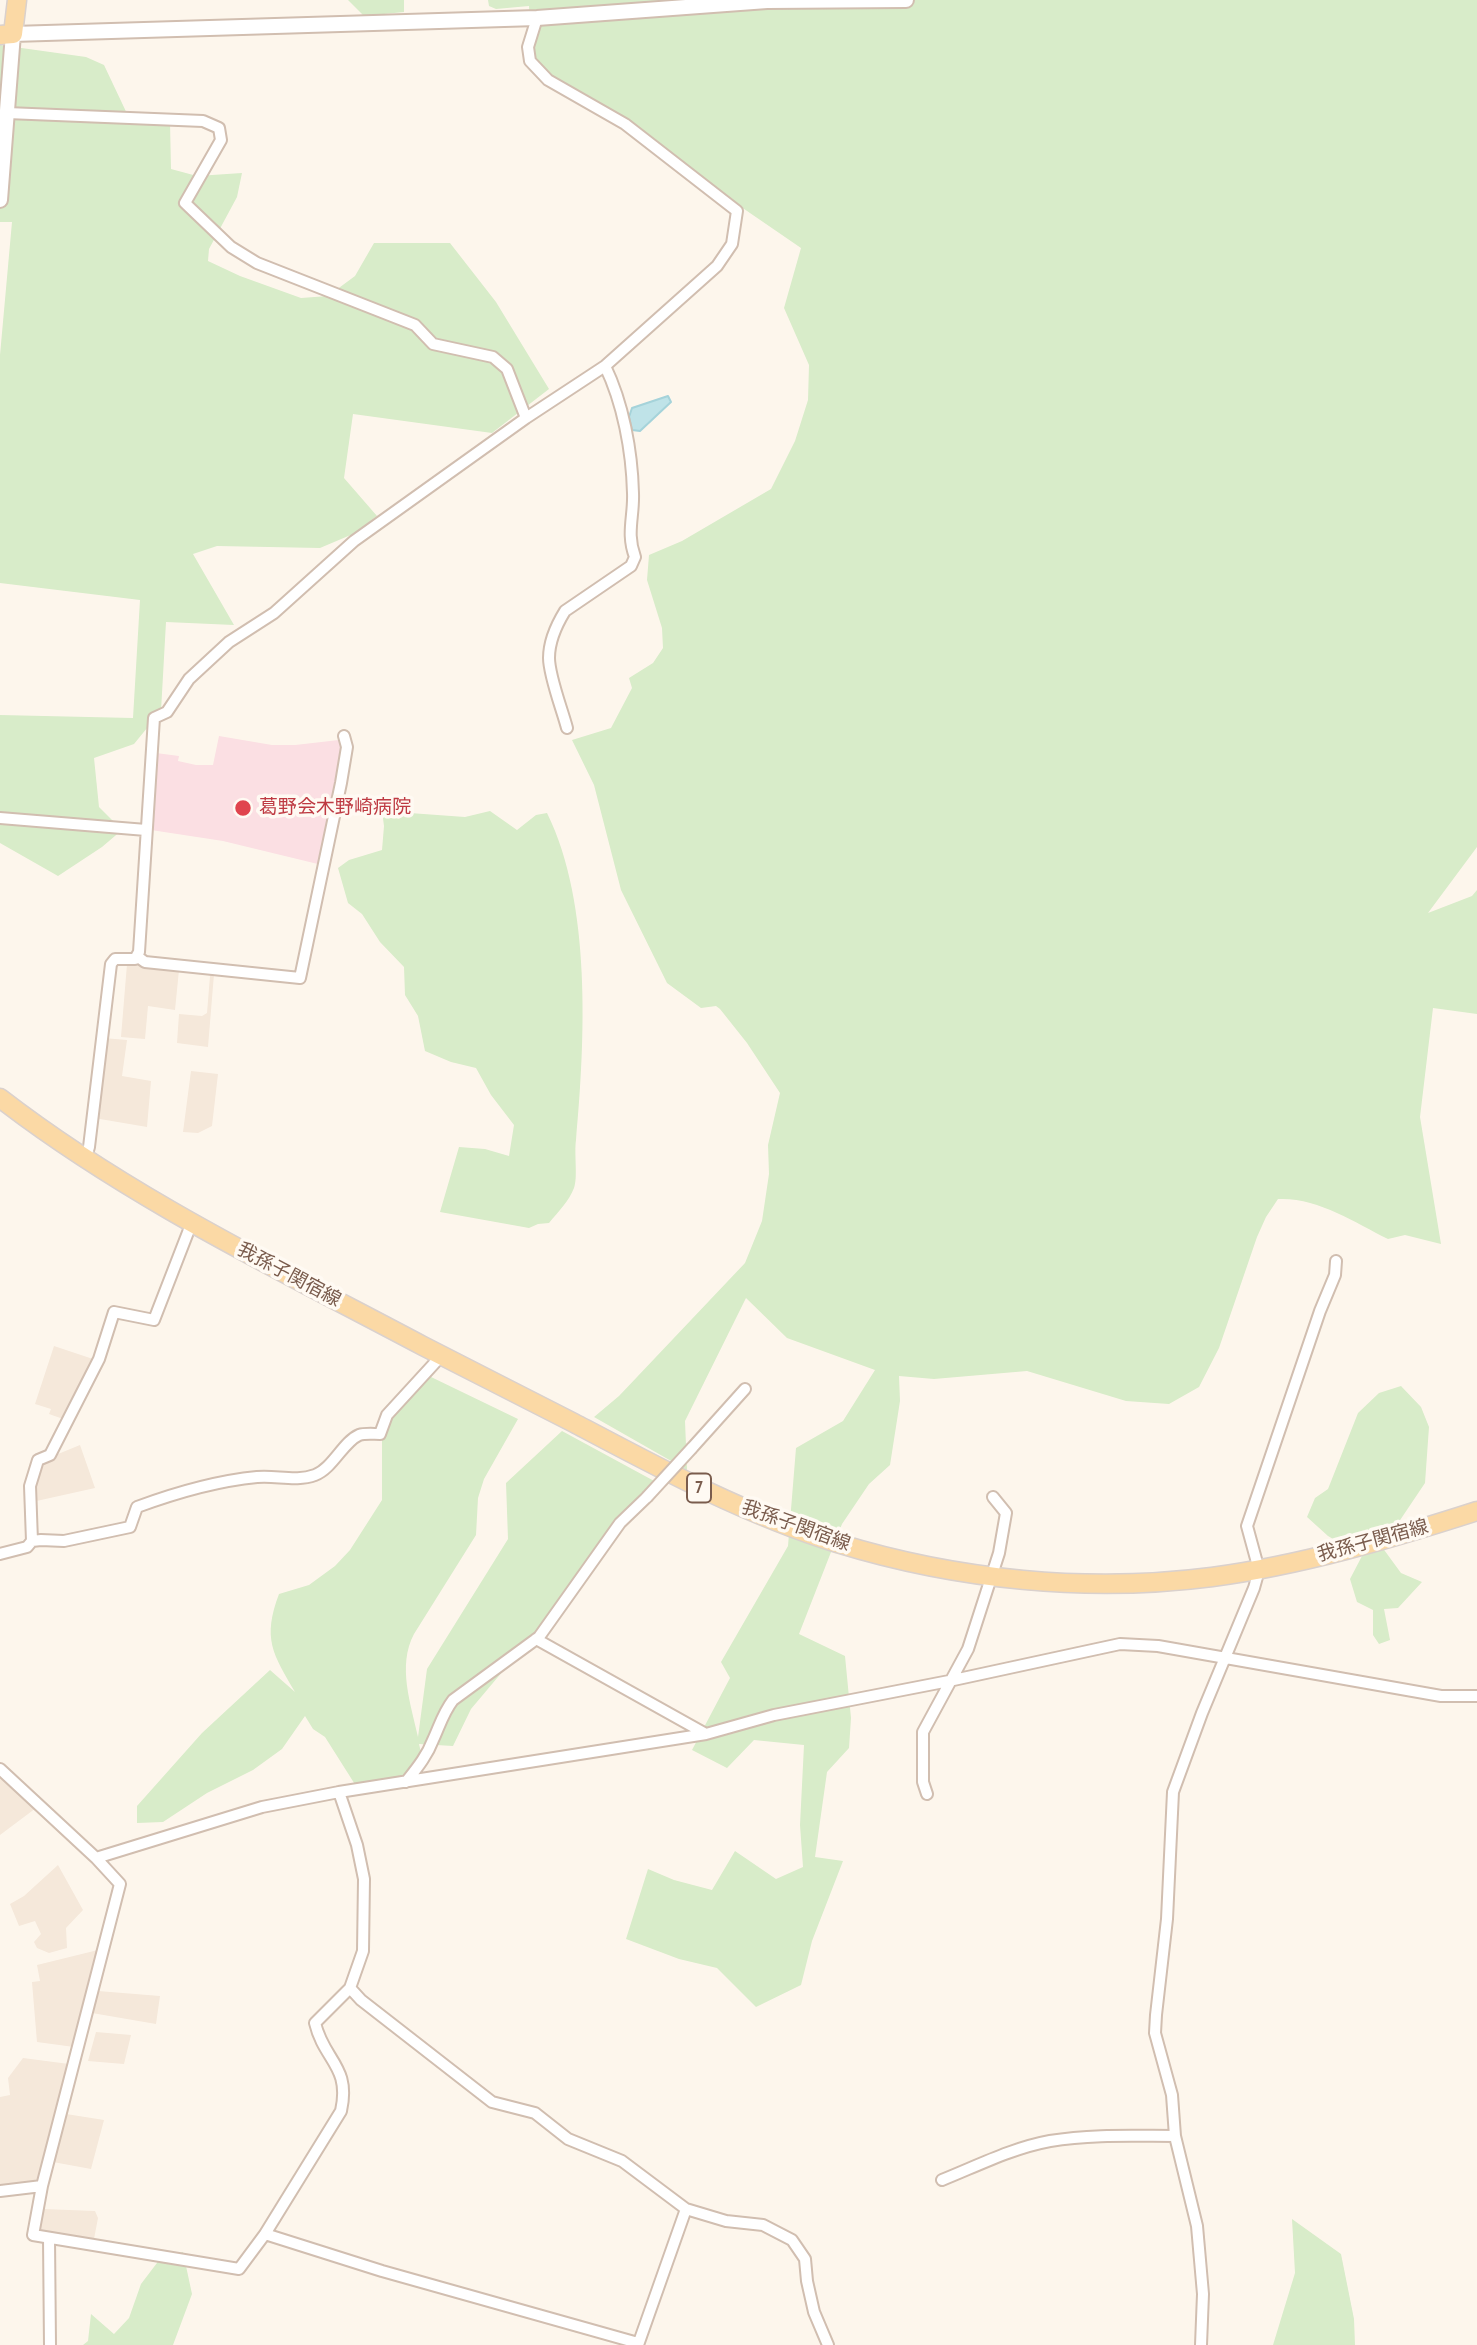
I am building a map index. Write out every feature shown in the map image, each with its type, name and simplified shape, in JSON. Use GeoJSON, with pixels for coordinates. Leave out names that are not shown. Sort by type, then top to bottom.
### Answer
{"type":"FeatureCollection","features":[{"type":"Feature","properties":{"kind":"main road"},"geometry":{"type":"LineString","coordinates":[[6,35],[17,0]]}},
{"type":"Feature","properties":{"kind":"main road","name":"我孫子関宿線"},"geometry":{"type":"LineString","coordinates":[[0,1098],[86,1157],[232,1245],[678,1479],[755,1513],[837,1543],[950,1570],[990,1576],[1031,1581],[1121,1584],[1259,1570],[1337,1552],[1477,1511]]}},
{"type":"Feature","properties":{"kind":"street"},"geometry":{"type":"LineString","coordinates":[[0,200],[7,113],[6,35],[537,18],[767,1],[906,0]]}},
{"type":"Feature","properties":{"kind":"street"},"geometry":{"type":"LineString","coordinates":[[138,957],[153,718],[167,712],[189,679],[229,642],[274,613],[354,541],[526,418],[605,366],[717,266],[732,244],[737,211],[625,124],[548,80],[530,61],[527,47],[537,18]]}},
{"type":"Feature","properties":{"kind":"street"},"geometry":{"type":"LineString","coordinates":[[7,113],[203,121],[219,128],[221,140],[185,203],[205,223],[231,247],[257,263],[415,325],[433,344],[493,357],[506,369],[526,418]]}},
{"type":"Feature","properties":{"kind":"street"},"geometry":{"type":"LineString","coordinates":[[567,728],[549,659],[559,622],[565,611],[631,566],[635,557],[630,544],[630,516],[634,496],[631,461],[619,401],[605,366]]}},
{"type":"Feature","properties":{"kind":"street"},"geometry":{"type":"LineString","coordinates":[[86,1157],[111,964],[115,959],[138,957],[145,962],[300,978],[341,783],[347,747],[344,736]]}},
{"type":"Feature","properties":{"kind":"street"},"geometry":{"type":"LineString","coordinates":[[0,818],[146,830]]}},
{"type":"Feature","properties":{"kind":"street"},"geometry":{"type":"LineString","coordinates":[[32,1542],[30,1486],[38,1460],[50,1455],[99,1359],[114,1312],[154,1320],[192,1222]]}},
{"type":"Feature","properties":{"kind":"street"},"geometry":{"type":"LineString","coordinates":[[1201,2345],[1203,2294],[1197,2226],[1175,2136],[1172,2095],[1155,2033],[1167,1919],[1173,1793],[1202,1713],[1254,1588],[1259,1570],[1247,1526],[1315,1323],[1335,1275],[1336,1261]]}},
{"type":"Feature","properties":{"kind":"street"},"geometry":{"type":"LineString","coordinates":[[0,1554],[27,1547],[41,1539],[64,1541],[130,1527],[136,1507],[180,1491],[250,1478],[296,1479],[318,1474],[338,1457],[355,1437],[362,1434],[380,1434],[387,1415],[442,1355]]}},
{"type":"Feature","properties":{"kind":"street"},"geometry":{"type":"LineString","coordinates":[[406,1782],[423,1760],[443,1712],[453,1700],[536,1639],[620,1523],[648,1497],[745,1389]]}},
{"type":"Feature","properties":{"kind":"street"},"geometry":{"type":"LineString","coordinates":[[927,1794],[923,1783],[923,1732],[968,1649],[999,1553],[1006,1513],[993,1497]]}},
{"type":"Feature","properties":{"kind":"street"},"geometry":{"type":"LineString","coordinates":[[536,1639],[706,1734]]}},
{"type":"Feature","properties":{"kind":"street"},"geometry":{"type":"LineString","coordinates":[[96,1858],[262,1807],[339,1792],[706,1734],[774,1715],[1120,1644],[1158,1646],[1441,1696],[1477,1696]]}},
{"type":"Feature","properties":{"kind":"street"},"geometry":{"type":"LineString","coordinates":[[0,1769],[96,1858],[120,1884],[41,2186],[33,2235],[239,2269],[265,2234],[341,2111],[345,2094],[340,2071],[318,2036],[315,2023],[350,1988],[363,1951],[364,1879],[357,1845],[339,1792]]}},
{"type":"Feature","properties":{"kind":"street"},"geometry":{"type":"LineString","coordinates":[[350,1988],[361,2000],[492,2102],[534,2113],[568,2139],[622,2161],[686,2209],[726,2221],[763,2225],[792,2240],[805,2259],[814,2312],[828,2345]]}},
{"type":"Feature","properties":{"kind":"street"},"geometry":{"type":"LineString","coordinates":[[942,2180],[1008,2153],[1049,2141],[1094,2137],[1175,2136]]}},
{"type":"Feature","properties":{"kind":"street"},"geometry":{"type":"LineString","coordinates":[[0,2191],[41,2186]]}},
{"type":"Feature","properties":{"kind":"street"},"geometry":{"type":"LineString","coordinates":[[265,2234],[382,2271],[638,2344],[686,2209]]}},
{"type":"Feature","properties":{"kind":"street"},"geometry":{"type":"LineString","coordinates":[[49,2238],[50,2345]]}},
{"type":"Feature","properties":{"kind":"shaded area","name":"葛野会木野崎病院"},"geometry":{"type":"Polygon","coordinates":[[[219,736],[272,745],[339,740],[342,743],[322,865],[223,841],[151,830],[156,753],[179,756],[178,761],[196,765],[213,765],[219,736]]]}},
{"type":"Feature","properties":{"kind":"shaded area"},"geometry":{"type":"Polygon","coordinates":[[[127,964],[179,970],[175,1010],[148,1006],[145,1039],[121,1037],[127,964]]]}},
{"type":"Feature","properties":{"kind":"shaded area"},"geometry":{"type":"Polygon","coordinates":[[[208,973],[214,974],[208,1047],[177,1043],[179,1014],[202,1016],[207,1013],[208,973]]]}},
{"type":"Feature","properties":{"kind":"shaded area"},"geometry":{"type":"Polygon","coordinates":[[[103,1038],[127,1040],[122,1076],[151,1081],[147,1127],[100,1119],[95,1121],[103,1038]]]}},
{"type":"Feature","properties":{"kind":"shaded area"},"geometry":{"type":"Polygon","coordinates":[[[191,1071],[218,1074],[212,1126],[198,1133],[183,1132],[191,1071]]]}},
{"type":"Feature","properties":{"kind":"shaded area"},"geometry":{"type":"Polygon","coordinates":[[[54,1346],[96,1360],[66,1420],[49,1414],[51,1409],[35,1404],[54,1346]]]}},
{"type":"Feature","properties":{"kind":"shaded area"},"geometry":{"type":"Polygon","coordinates":[[[80,1445],[95,1488],[32,1502],[41,1461],[80,1445]]]}},
{"type":"Feature","properties":{"kind":"shaded area"},"geometry":{"type":"Polygon","coordinates":[[[0,1775],[36,1808],[0,1835],[0,1775]]]}},
{"type":"Feature","properties":{"kind":"shaded area"},"geometry":{"type":"Polygon","coordinates":[[[58,1865],[83,1910],[66,1928],[67,1948],[49,1953],[37,1948],[34,1942],[41,1934],[35,1921],[19,1926],[10,1904],[24,1896],[58,1865]]]}},
{"type":"Feature","properties":{"kind":"shaded area"},"geometry":{"type":"Polygon","coordinates":[[[98,1950],[74,2047],[37,2042],[32,1982],[40,1981],[37,1965],[98,1950]]]}},
{"type":"Feature","properties":{"kind":"shaded area"},"geometry":{"type":"Polygon","coordinates":[[[98,1991],[160,1996],[156,2024],[92,2013],[98,1991]]]}},
{"type":"Feature","properties":{"kind":"shaded area"},"geometry":{"type":"Polygon","coordinates":[[[96,2032],[131,2035],[124,2064],[88,2061],[96,2032]]]}},
{"type":"Feature","properties":{"kind":"shaded area"},"geometry":{"type":"Polygon","coordinates":[[[23,2058],[69,2064],[38,2184],[0,2188],[0,2097],[10,2095],[8,2078],[23,2058]]]}},
{"type":"Feature","properties":{"kind":"shaded area"},"geometry":{"type":"Polygon","coordinates":[[[66,2114],[104,2120],[91,2169],[53,2162],[66,2114]]]}},
{"type":"Feature","properties":{"kind":"shaded area"},"geometry":{"type":"Polygon","coordinates":[[[43,2209],[95,2211],[98,2218],[94,2239],[41,2233],[39,2230],[43,2209]]]}},
{"type":"Feature","properties":{"kind":"green space"},"geometry":{"type":"Polygon","coordinates":[[[348,0],[404,0],[404,12],[364,16],[348,0]]]}},
{"type":"Feature","properties":{"kind":"green space"},"geometry":{"type":"Polygon","coordinates":[[[488,0],[1477,0],[1477,847],[1428,913],[1472,896],[1477,890],[1477,1014],[1433,1008],[1420,1117],[1441,1244],[1405,1235],[1388,1239],[1321,1206],[1293,1199],[1278,1199],[1257,1237],[1219,1348],[1199,1387],[1169,1404],[1126,1401],[1027,1371],[934,1379],[899,1376],[900,1401],[890,1465],[869,1484],[842,1524],[799,1634],[845,1656],[851,1718],[849,1748],[827,1772],[815,1857],[843,1861],[812,1941],[801,1985],[756,2007],[717,1968],[679,1959],[626,1939],[648,1869],[674,1880],[712,1890],[735,1851],[776,1879],[803,1867],[800,1825],[804,1745],[754,1740],[727,1768],[692,1750],[730,1678],[721,1662],[788,1546],[796,1448],[843,1421],[875,1370],[787,1338],[746,1298],[685,1421],[687,1470],[594,1417],[619,1396],[745,1263],[762,1221],[769,1174],[768,1145],[780,1093],[747,1043],[720,1009],[716,1006],[701,1008],[667,983],[621,890],[594,785],[572,740],[611,728],[632,688],[629,678],[653,663],[663,648],[662,628],[647,580],[649,555],[682,541],[771,489],[795,441],[808,400],[809,365],[784,308],[801,248],[540,69],[531,49],[529,6],[496,9],[489,6],[488,0]]]}},
{"type":"Feature","properties":{"kind":"green space"},"geometry":{"type":"Polygon","coordinates":[[[0,45],[86,57],[104,65],[130,120],[170,122],[171,169],[197,176],[242,173],[237,197],[209,249],[208,261],[240,276],[301,298],[328,296],[355,276],[374,243],[450,243],[496,302],[549,389],[492,433],[353,414],[344,478],[377,516],[353,534],[320,548],[217,546],[193,554],[234,625],[166,622],[161,711],[134,744],[94,758],[99,807],[122,830],[102,847],[58,876],[0,843],[0,715],[133,718],[140,600],[0,583],[0,355],[12,222],[0,222],[0,45]]]}},
{"type":"Feature","properties":{"kind":"green space"},"geometry":{"type":"Polygon","coordinates":[[[382,811],[465,817],[490,811],[517,830],[536,815],[547,813],[562,849],[578,930],[582,974],[582,1060],[575,1184],[563,1206],[549,1223],[529,1228],[440,1212],[459,1147],[485,1149],[509,1156],[514,1125],[491,1095],[476,1068],[451,1062],[425,1051],[418,1016],[405,995],[404,967],[380,942],[362,914],[348,903],[338,868],[349,860],[382,850],[382,811]]]}},
{"type":"Feature","properties":{"kind":"green space"},"geometry":{"type":"Polygon","coordinates":[[[429,1376],[518,1419],[484,1479],[478,1498],[476,1535],[409,1646],[406,1659],[407,1685],[418,1737],[427,1669],[508,1539],[506,1483],[562,1431],[656,1482],[471,1709],[453,1746],[419,1744],[422,1757],[404,1778],[356,1786],[325,1737],[313,1729],[305,1716],[282,1749],[253,1770],[207,1793],[163,1822],[137,1823],[137,1806],[202,1733],[270,1670],[295,1692],[272,1646],[271,1623],[279,1594],[309,1585],[335,1566],[350,1550],[382,1500],[382,1440],[385,1423],[429,1376]]]}},
{"type":"Feature","properties":{"kind":"green space"},"geometry":{"type":"Polygon","coordinates":[[[1401,1386],[1421,1407],[1429,1427],[1425,1483],[1382,1547],[1401,1573],[1422,1582],[1398,1608],[1384,1609],[1390,1640],[1379,1644],[1373,1635],[1373,1610],[1357,1602],[1350,1579],[1362,1556],[1328,1536],[1307,1517],[1315,1498],[1328,1489],[1358,1413],[1379,1393],[1401,1386]]]}},
{"type":"Feature","properties":{"kind":"green space"},"geometry":{"type":"Polygon","coordinates":[[[1292,2219],[1341,2254],[1354,2319],[1355,2345],[1273,2345],[1295,2273],[1292,2219]]]}},
{"type":"Feature","properties":{"kind":"green space"},"geometry":{"type":"Polygon","coordinates":[[[183,2252],[192,2294],[173,2345],[83,2345],[88,2341],[91,2314],[114,2334],[129,2318],[141,2284],[160,2259],[183,2252]]]}},
{"type":"Feature","properties":{"kind":"water"},"geometry":{"type":"Polygon","coordinates":[[[668,396],[671,402],[640,431],[632,430],[629,417],[632,408],[668,396]]]}},
{"type":"Feature","properties":{"kind":"place","name":"葛野会木野崎病院"},"geometry":{"type":"Point","coordinates":[243,808]}}]}
